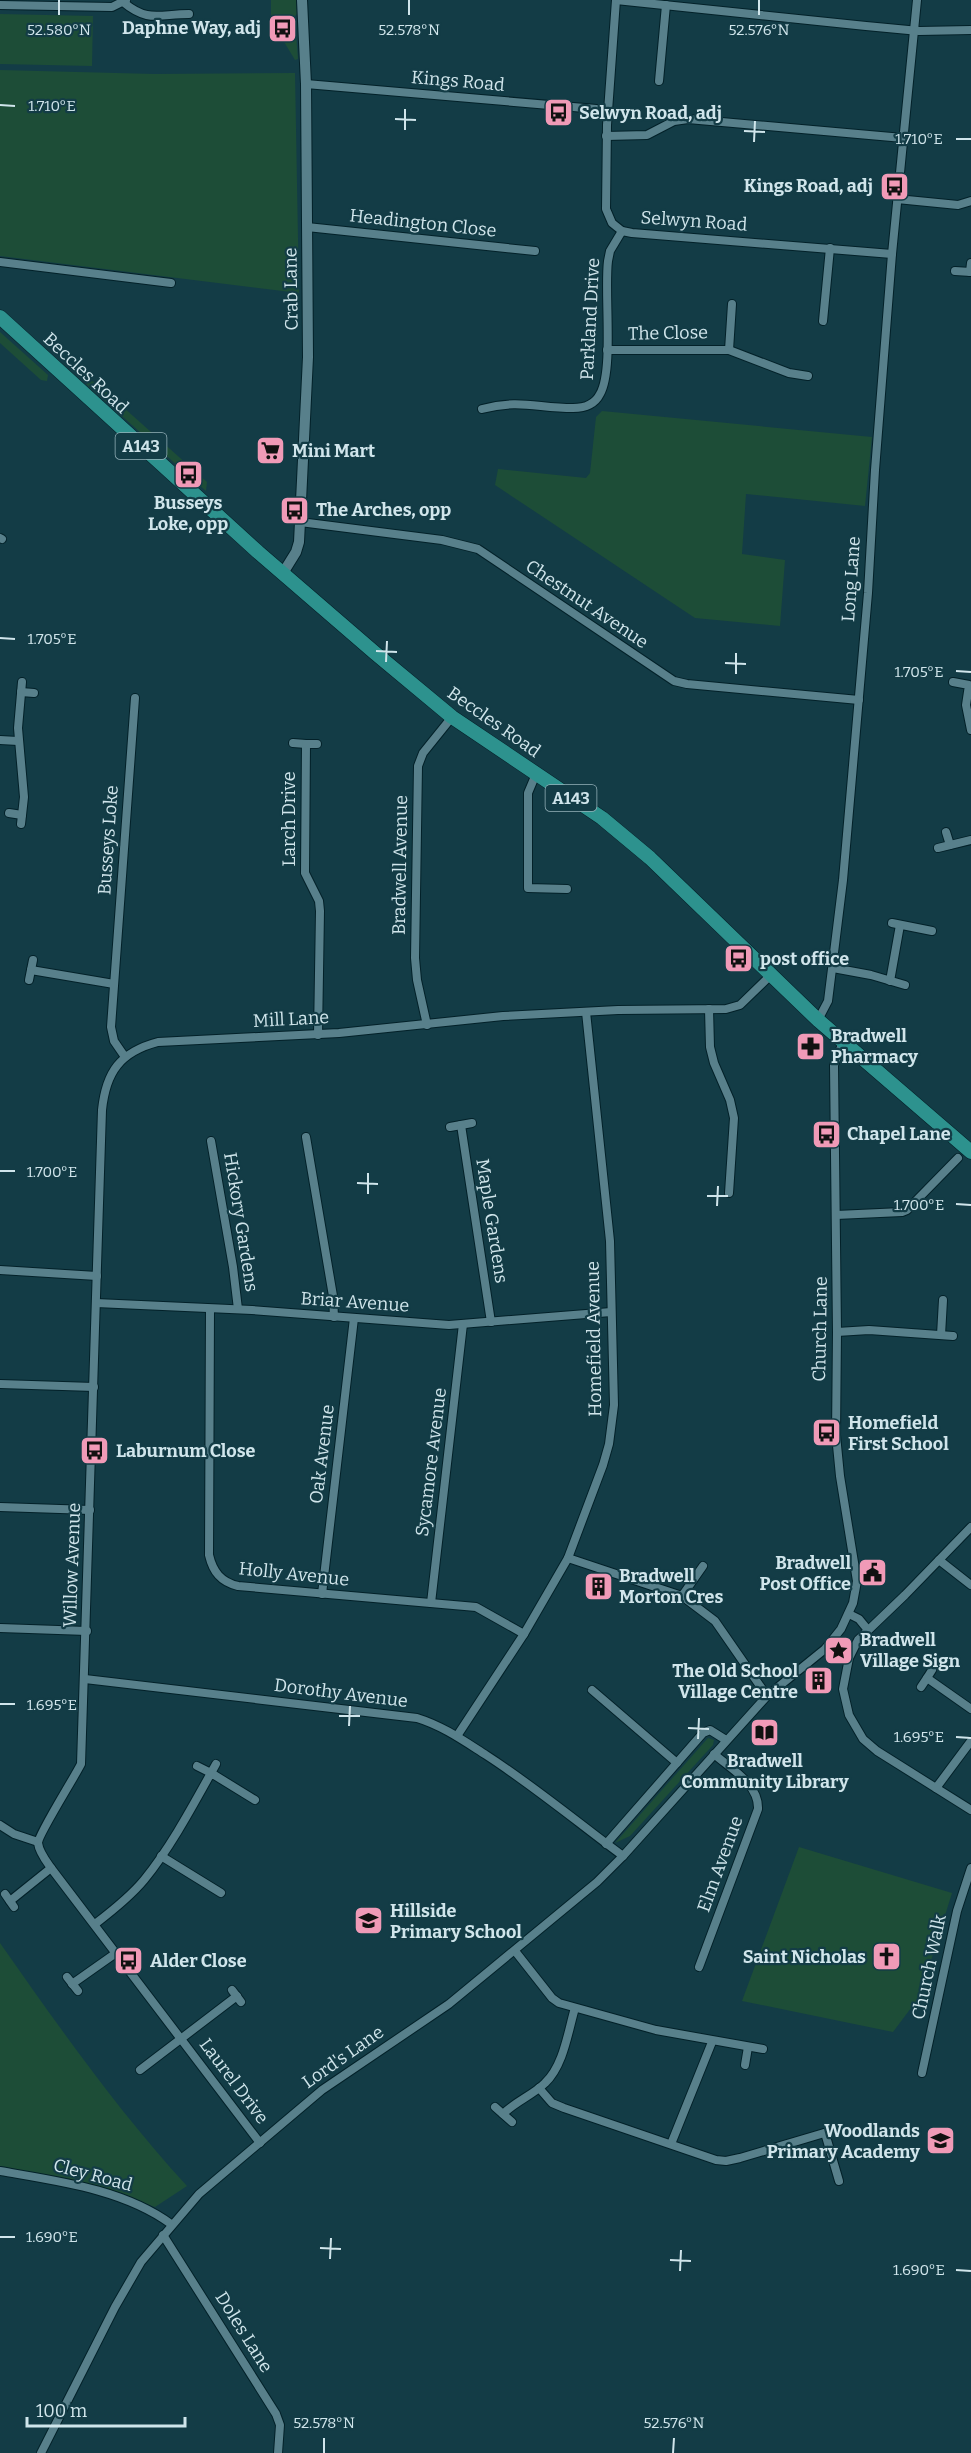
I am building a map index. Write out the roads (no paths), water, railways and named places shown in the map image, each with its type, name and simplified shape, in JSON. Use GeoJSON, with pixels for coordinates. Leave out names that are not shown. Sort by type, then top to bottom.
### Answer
{"type":"FeatureCollection","features":[{"type":"Feature","properties":{"kind":"highway","name":"Beccles Road"},"geometry":{"type":"LineString","coordinates":[[0,317],[321,608],[452,717],[602,818],[626,838],[818,1020],[971,1152]]}},
{"type":"Feature","properties":{"kind":"street","name":"Crab Lane"},"geometry":{"type":"LineString","coordinates":[[283,573],[296,552],[300,522],[308,357],[306,84],[302,0]]}},
{"type":"Feature","properties":{"kind":"street"},"geometry":{"type":"LineString","coordinates":[[616,0],[914,30],[971,30]]}},
{"type":"Feature","properties":{"kind":"street","name":"Selwyn Road"},"geometry":{"type":"LineString","coordinates":[[616,0],[606,136],[606,209],[612,223],[622,231],[892,254]]}},
{"type":"Feature","properties":{"kind":"street","name":"Long Lane"},"geometry":{"type":"LineString","coordinates":[[818,1020],[828,1001],[833,968],[859,700],[892,254],[916,0]]}},
{"type":"Feature","properties":{"kind":"street"},"geometry":{"type":"LineString","coordinates":[[0,5],[112,8],[124,1],[134,11],[147,16],[189,14]]}},
{"type":"Feature","properties":{"kind":"street"},"geometry":{"type":"LineString","coordinates":[[659,81],[666,4]]}},
{"type":"Feature","properties":{"kind":"street","name":"Kings Road"},"geometry":{"type":"LineString","coordinates":[[306,84],[608,110]]}},
{"type":"Feature","properties":{"kind":"street"},"geometry":{"type":"LineString","coordinates":[[606,136],[647,135],[674,121],[688,119],[903,138]]}},
{"type":"Feature","properties":{"kind":"street"},"geometry":{"type":"LineString","coordinates":[[897,200],[958,205],[971,201]]}},
{"type":"Feature","properties":{"kind":"street","name":"Headington Close"},"geometry":{"type":"LineString","coordinates":[[307,227],[536,251]]}},
{"type":"Feature","properties":{"kind":"street","name":"Parkland Drive"},"geometry":{"type":"LineString","coordinates":[[482,409],[517,403],[575,408],[587,406],[595,401],[604,387],[607,350],[608,261],[610,251],[622,231]]}},
{"type":"Feature","properties":{"kind":"street"},"geometry":{"type":"LineString","coordinates":[[823,321],[830,248]]}},
{"type":"Feature","properties":{"kind":"street"},"geometry":{"type":"LineString","coordinates":[[0,262],[171,283]]}},
{"type":"Feature","properties":{"kind":"street"},"geometry":{"type":"LineString","coordinates":[[955,271],[971,272],[971,263]]}},
{"type":"Feature","properties":{"kind":"street","name":"The Close"},"geometry":{"type":"LineString","coordinates":[[729,350],[732,304]]}},
{"type":"Feature","properties":{"kind":"street","name":"The Close"},"geometry":{"type":"LineString","coordinates":[[607,350],[729,350],[789,374],[808,376]]}},
{"type":"Feature","properties":{"kind":"street","name":"Chestnut Avenue"},"geometry":{"type":"LineString","coordinates":[[300,522],[442,540],[478,549],[674,681],[859,700]]}},
{"type":"Feature","properties":{"kind":"street"},"geometry":{"type":"LineString","coordinates":[[21,824],[24,797],[18,741],[22,682]]}},
{"type":"Feature","properties":{"kind":"street"},"geometry":{"type":"LineString","coordinates":[[953,682],[970,685],[966,705],[971,730]]}},
{"type":"Feature","properties":{"kind":"street"},"geometry":{"type":"LineString","coordinates":[[21,692],[34,693]]}},
{"type":"Feature","properties":{"kind":"street","name":"Busseys Loke"},"geometry":{"type":"LineString","coordinates":[[125,1057],[114,1041],[111,1031],[135,698]]}},
{"type":"Feature","properties":{"kind":"street","name":"Bradwell Avenue"},"geometry":{"type":"LineString","coordinates":[[427,1024],[417,980],[415,958],[418,766],[423,753],[452,717]]}},
{"type":"Feature","properties":{"kind":"street"},"geometry":{"type":"LineString","coordinates":[[0,740],[18,741]]}},
{"type":"Feature","properties":{"kind":"street"},"geometry":{"type":"LineString","coordinates":[[293,743],[317,744]]}},
{"type":"Feature","properties":{"kind":"street","name":"Larch Drive"},"geometry":{"type":"LineString","coordinates":[[306,744],[305,873],[319,901],[320,911],[318,1035]]}},
{"type":"Feature","properties":{"kind":"street"},"geometry":{"type":"LineString","coordinates":[[536,774],[528,793],[528,888],[567,890]]}},
{"type":"Feature","properties":{"kind":"street"},"geometry":{"type":"LineString","coordinates":[[9,813],[22,815]]}},
{"type":"Feature","properties":{"kind":"street"},"geometry":{"type":"LineString","coordinates":[[946,832],[950,845]]}},
{"type":"Feature","properties":{"kind":"street"},"geometry":{"type":"LineString","coordinates":[[938,848],[971,840]]}},
{"type":"Feature","properties":{"kind":"street"},"geometry":{"type":"LineString","coordinates":[[890,981],[896,924],[932,931]]}},
{"type":"Feature","properties":{"kind":"street"},"geometry":{"type":"LineString","coordinates":[[29,980],[33,960]]}},
{"type":"Feature","properties":{"kind":"street"},"geometry":{"type":"LineString","coordinates":[[833,968],[905,985]]}},
{"type":"Feature","properties":{"kind":"street"},"geometry":{"type":"LineString","coordinates":[[31,970],[114,984]]}},
{"type":"Feature","properties":{"kind":"street","name":"Mill Lane"},"geometry":{"type":"LineString","coordinates":[[125,1057],[136,1049],[158,1042],[318,1035],[503,1016],[726,1009],[740,1005],[772,974]]}},
{"type":"Feature","properties":{"kind":"street"},"geometry":{"type":"LineString","coordinates":[[709,1009],[710,1047],[714,1063],[730,1100],[734,1118],[729,1193]]}},
{"type":"Feature","properties":{"kind":"street","name":"Homefield Avenue"},"geometry":{"type":"LineString","coordinates":[[457,1736],[524,1634],[568,1558],[609,1444],[614,1405],[610,1241],[586,1012]]}},
{"type":"Feature","properties":{"kind":"street","name":"Church Lane"},"geometry":{"type":"LineString","coordinates":[[843,1042],[834,1065],[836,1435],[857,1581],[849,1614]]}},
{"type":"Feature","properties":{"kind":"street"},"geometry":{"type":"LineString","coordinates":[[0,1270],[97,1276],[104,1093],[114,1068],[125,1057]]}},
{"type":"Feature","properties":{"kind":"street"},"geometry":{"type":"LineString","coordinates":[[450,1127],[472,1123]]}},
{"type":"Feature","properties":{"kind":"street","name":"Maple Gardens"},"geometry":{"type":"LineString","coordinates":[[461,1125],[491,1322]]}},
{"type":"Feature","properties":{"kind":"street"},"geometry":{"type":"LineString","coordinates":[[306,1137],[333,1296],[334,1317]]}},
{"type":"Feature","properties":{"kind":"street","name":"Hickory Gardens"},"geometry":{"type":"LineString","coordinates":[[211,1141],[238,1309]]}},
{"type":"Feature","properties":{"kind":"street"},"geometry":{"type":"LineString","coordinates":[[836,1215],[907,1210],[958,1158]]}},
{"type":"Feature","properties":{"kind":"street","name":"Willow Avenue"},"geometry":{"type":"LineString","coordinates":[[38,1842],[41,1832],[70,1787],[81,1764],[97,1276]]}},
{"type":"Feature","properties":{"kind":"street"},"geometry":{"type":"LineString","coordinates":[[941,1335],[943,1300]]}},
{"type":"Feature","properties":{"kind":"street","name":"Briar Avenue"},"geometry":{"type":"LineString","coordinates":[[96,1303],[238,1309],[449,1325],[611,1312]]}},
{"type":"Feature","properties":{"kind":"street","name":"Holly Avenue"},"geometry":{"type":"LineString","coordinates":[[210,1309],[209,1555],[211,1565],[220,1578],[232,1585],[476,1607],[524,1634]]}},
{"type":"Feature","properties":{"kind":"street","name":"Oak Avenue"},"geometry":{"type":"LineString","coordinates":[[322,1594],[354,1318]]}},
{"type":"Feature","properties":{"kind":"street","name":"Sycamore Avenue"},"geometry":{"type":"LineString","coordinates":[[431,1603],[462,1324]]}},
{"type":"Feature","properties":{"kind":"street"},"geometry":{"type":"LineString","coordinates":[[837,1332],[869,1330],[953,1336]]}},
{"type":"Feature","properties":{"kind":"street"},"geometry":{"type":"LineString","coordinates":[[0,1384],[94,1387]]}},
{"type":"Feature","properties":{"kind":"street"},"geometry":{"type":"LineString","coordinates":[[0,1507],[90,1510]]}},
{"type":"Feature","properties":{"kind":"street"},"geometry":{"type":"LineString","coordinates":[[971,1527],[858,1640],[849,1658],[843,1689],[854,1726],[877,1752],[971,1810]]}},
{"type":"Feature","properties":{"kind":"street"},"geometry":{"type":"LineString","coordinates":[[568,1558],[682,1596],[715,1622],[767,1695]]}},
{"type":"Feature","properties":{"kind":"street"},"geometry":{"type":"LineString","coordinates":[[939,1560],[971,1585]]}},
{"type":"Feature","properties":{"kind":"street"},"geometry":{"type":"LineString","coordinates":[[682,1596],[703,1566]]}},
{"type":"Feature","properties":{"kind":"street"},"geometry":{"type":"LineString","coordinates":[[849,1614],[859,1619],[868,1630]]}},
{"type":"Feature","properties":{"kind":"street","name":"Lord's Lane"},"geometry":{"type":"LineString","coordinates":[[41,2453],[115,2307],[141,2262],[171,2224],[199,2194],[322,2090],[449,2004],[597,1882],[767,1695],[825,1649],[841,1629],[849,1614]]}},
{"type":"Feature","properties":{"kind":"street"},"geometry":{"type":"LineString","coordinates":[[0,1628],[87,1631]]}},
{"type":"Feature","properties":{"kind":"street"},"geometry":{"type":"LineString","coordinates":[[921,1686],[932,1670]]}},
{"type":"Feature","properties":{"kind":"street"},"geometry":{"type":"LineString","coordinates":[[927,1678],[971,1709]]}},
{"type":"Feature","properties":{"kind":"street","name":"Dorothy Avenue"},"geometry":{"type":"LineString","coordinates":[[85,1679],[417,1718],[457,1736],[521,1778],[623,1856]]}},
{"type":"Feature","properties":{"kind":"street"},"geometry":{"type":"LineString","coordinates":[[592,1690],[677,1763]]}},
{"type":"Feature","properties":{"kind":"street"},"geometry":{"type":"LineString","coordinates":[[606,1844],[703,1733],[710,1730],[726,1740]]}},
{"type":"Feature","properties":{"kind":"street"},"geometry":{"type":"LineString","coordinates":[[936,1788],[971,1741]]}},
{"type":"Feature","properties":{"kind":"street","name":"Elm Avenue"},"geometry":{"type":"LineString","coordinates":[[699,1967],[758,1803],[751,1786],[714,1754]]}},
{"type":"Feature","properties":{"kind":"street"},"geometry":{"type":"LineString","coordinates":[[95,1924],[128,1898],[161,1856],[216,1764]]}},
{"type":"Feature","properties":{"kind":"street"},"geometry":{"type":"LineString","coordinates":[[197,1766],[255,1800]]}},
{"type":"Feature","properties":{"kind":"street"},"geometry":{"type":"LineString","coordinates":[[0,1825],[14,1834],[38,1842]]}},
{"type":"Feature","properties":{"kind":"street","name":"Laurel Drive"},"geometry":{"type":"LineString","coordinates":[[38,1842],[39,1850],[51,1868],[260,2143]]}},
{"type":"Feature","properties":{"kind":"street"},"geometry":{"type":"LineString","coordinates":[[161,1856],[221,1893]]}},
{"type":"Feature","properties":{"kind":"street"},"geometry":{"type":"LineString","coordinates":[[10,1900],[51,1868]]}},
{"type":"Feature","properties":{"kind":"street","name":"Church Walk"},"geometry":{"type":"LineString","coordinates":[[922,2073],[957,1911],[971,1868]]}},
{"type":"Feature","properties":{"kind":"street"},"geometry":{"type":"LineString","coordinates":[[515,1951],[552,1998],[575,2008],[656,2030],[712,2042],[763,2049]]}},
{"type":"Feature","properties":{"kind":"street"},"geometry":{"type":"LineString","coordinates":[[72,1984],[116,1953]]}},
{"type":"Feature","properties":{"kind":"street","name":"Laurel Drive"},"geometry":{"type":"LineString","coordinates":[[140,2069],[237,1996]]}},
{"type":"Feature","properties":{"kind":"street"},"geometry":{"type":"LineString","coordinates":[[503,2114],[519,2099],[539,2088],[552,2075],[575,2008]]}},
{"type":"Feature","properties":{"kind":"street"},"geometry":{"type":"LineString","coordinates":[[671,2144],[712,2042]]}},
{"type":"Feature","properties":{"kind":"street"},"geometry":{"type":"LineString","coordinates":[[745,2065],[748,2047]]}},
{"type":"Feature","properties":{"kind":"street"},"geometry":{"type":"LineString","coordinates":[[539,2088],[552,2103],[564,2108],[716,2160],[726,2161],[841,2128]]}},
{"type":"Feature","properties":{"kind":"street"},"geometry":{"type":"LineString","coordinates":[[495,2107],[513,2122]]}},
{"type":"Feature","properties":{"kind":"street"},"geometry":{"type":"LineString","coordinates":[[825,2133],[839,2181]]}},
{"type":"Feature","properties":{"kind":"street","name":"Cley Road"},"geometry":{"type":"LineString","coordinates":[[0,2171],[71,2184],[145,2208],[171,2224]]}},
{"type":"Feature","properties":{"kind":"street","name":"Doles Lane"},"geometry":{"type":"LineString","coordinates":[[163,2235],[276,2414],[280,2425],[278,2453]]}},
{"type":"Feature","properties":{"kind":"place","name":"Daphne Way, adj"},"geometry":{"type":"Point","coordinates":[282,28]}},
{"type":"Feature","properties":{"kind":"place","name":"Selwyn Road, adj"},"geometry":{"type":"Point","coordinates":[558,113]}},
{"type":"Feature","properties":{"kind":"place","name":"Kings Road, adj"},"geometry":{"type":"Point","coordinates":[894,186]}},
{"type":"Feature","properties":{"kind":"place","name":"Mini Mart"},"geometry":{"type":"Point","coordinates":[271,451]}},
{"type":"Feature","properties":{"kind":"place","name":"Busseys Loke, opp"},"geometry":{"type":"Point","coordinates":[188,474]}},
{"type":"Feature","properties":{"kind":"place","name":"The Arches, opp"},"geometry":{"type":"Point","coordinates":[295,510]}},
{"type":"Feature","properties":{"kind":"place","name":"post office"},"geometry":{"type":"Point","coordinates":[739,959]}},
{"type":"Feature","properties":{"kind":"place","name":"Bradwell Pharmacy"},"geometry":{"type":"Point","coordinates":[810,1046]}},
{"type":"Feature","properties":{"kind":"place","name":"Chapel Lane"},"geometry":{"type":"Point","coordinates":[826,1134]}},
{"type":"Feature","properties":{"kind":"place","name":"Homefield First School"},"geometry":{"type":"Point","coordinates":[827,1433]}},
{"type":"Feature","properties":{"kind":"place","name":"Laburnum Close"},"geometry":{"type":"Point","coordinates":[95,1451]}},
{"type":"Feature","properties":{"kind":"place","name":"Bradwell Post Office"},"geometry":{"type":"Point","coordinates":[872,1573]}},
{"type":"Feature","properties":{"kind":"place","name":"Bradwell Morton Cres"},"geometry":{"type":"Point","coordinates":[598,1586]}},
{"type":"Feature","properties":{"kind":"place","name":"Bradwell Village Sign"},"geometry":{"type":"Point","coordinates":[839,1650]}},
{"type":"Feature","properties":{"kind":"place","name":"The Old School Village Centre"},"geometry":{"type":"Point","coordinates":[819,1681]}},
{"type":"Feature","properties":{"kind":"place","name":"Bradwell Community Library"},"geometry":{"type":"Point","coordinates":[765,1732]}},
{"type":"Feature","properties":{"kind":"place","name":"Hillside Primary School"},"geometry":{"type":"Point","coordinates":[369,1921]}},
{"type":"Feature","properties":{"kind":"place","name":"Saint Nicholas"},"geometry":{"type":"Point","coordinates":[887,1957]}},
{"type":"Feature","properties":{"kind":"place","name":"Alder Close"},"geometry":{"type":"Point","coordinates":[129,1961]}},
{"type":"Feature","properties":{"kind":"place","name":"Woodlands Primary Academy"},"geometry":{"type":"Point","coordinates":[941,2141]}}]}
